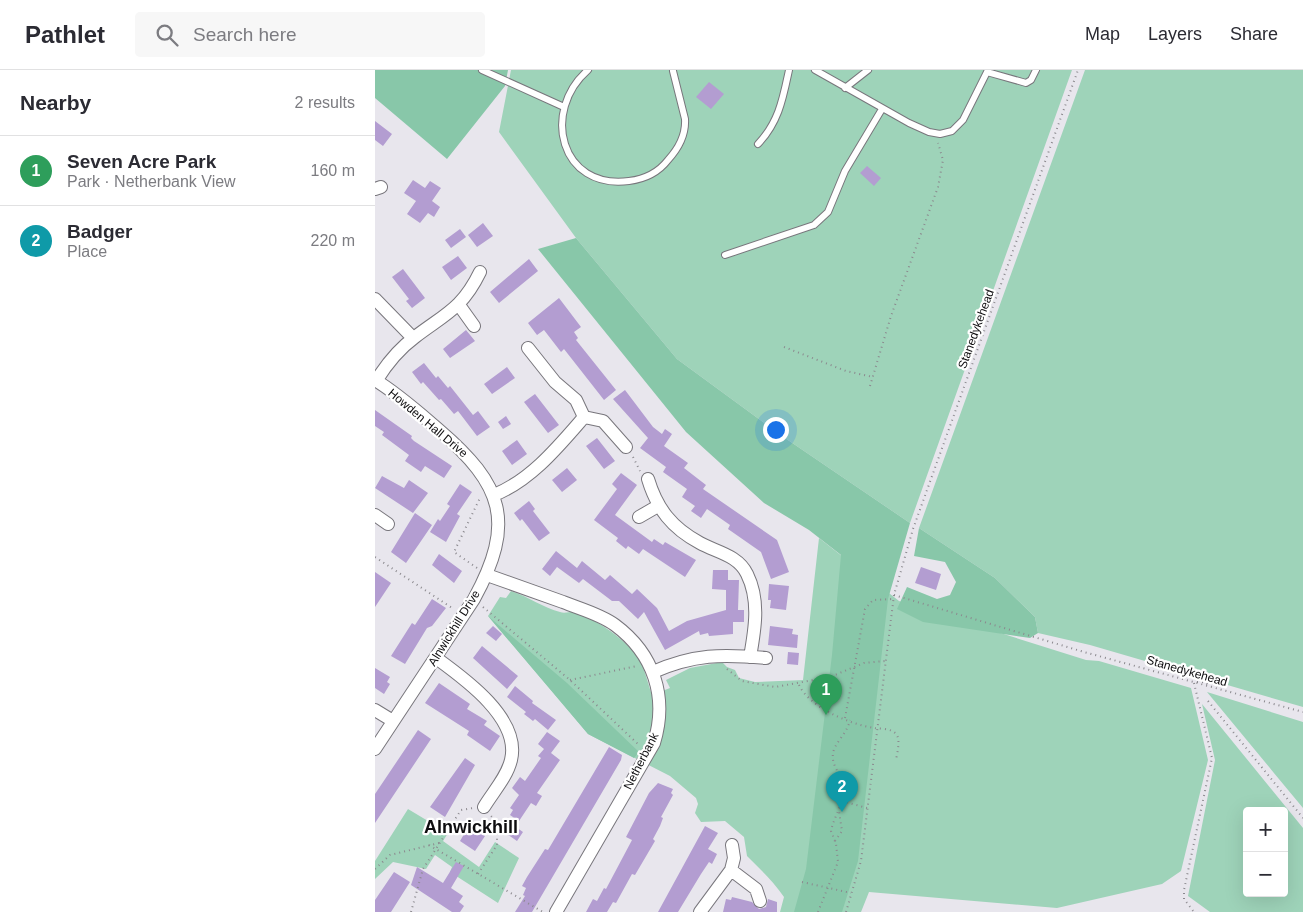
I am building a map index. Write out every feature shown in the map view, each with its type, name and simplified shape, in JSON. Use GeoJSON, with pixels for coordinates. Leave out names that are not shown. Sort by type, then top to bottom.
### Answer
{"type":"FeatureCollection","features":[{"type":"Feature","properties":{"kind":"street"},"geometry":{"type":"LineString","coordinates":[[376,380],[413,338],[459,305],[472,290],[480,272]]}},
{"type":"Feature","properties":{"kind":"street"},"geometry":{"type":"LineString","coordinates":[[375,299],[413,338]]}},
{"type":"Feature","properties":{"kind":"street"},"geometry":{"type":"LineString","coordinates":[[459,305],[474,326]]}},
{"type":"Feature","properties":{"kind":"street"},"geometry":{"type":"LineString","coordinates":[[527,348],[555,382],[576,400],[584,417]]}},
{"type":"Feature","properties":{"kind":"street","name":"Howden Hall Drive"},"geometry":{"type":"LineString","coordinates":[[376,380],[397,395],[459,447],[471,459],[488,482],[494,495]]}},
{"type":"Feature","properties":{"kind":"street"},"geometry":{"type":"LineString","coordinates":[[584,417],[603,421],[626,447]]}},
{"type":"Feature","properties":{"kind":"street"},"geometry":{"type":"LineString","coordinates":[[494,495],[511,487],[553,454],[584,417]]}},
{"type":"Feature","properties":{"kind":"street"},"geometry":{"type":"LineString","coordinates":[[648,479],[659,506],[671,522],[692,538],[737,561],[747,573],[753,590],[756,608],[750,657]]}},
{"type":"Feature","properties":{"kind":"street","name":"Alnwickhill Drive"},"geometry":{"type":"LineString","coordinates":[[375,749],[474,599],[487,575],[498,532],[494,495]]}},
{"type":"Feature","properties":{"kind":"street"},"geometry":{"type":"LineString","coordinates":[[639,517],[659,506]]}},
{"type":"Feature","properties":{"kind":"street"},"geometry":{"type":"LineString","coordinates":[[375,515],[388,524]]}},
{"type":"Feature","properties":{"kind":"street","name":"Netherbank"},"geometry":{"type":"LineString","coordinates":[[487,575],[603,618],[627,636],[642,652],[651,668],[659,691],[661,712],[659,727],[648,754],[556,912]]}},
{"type":"Feature","properties":{"kind":"street"},"geometry":{"type":"LineString","coordinates":[[651,668],[696,657],[719,654],[765,658]]}},
{"type":"Feature","properties":{"kind":"street"},"geometry":{"type":"LineString","coordinates":[[436,658],[472,685],[508,728],[512,737],[513,748],[509,769],[484,806]]}},
{"type":"Feature","properties":{"kind":"street"},"geometry":{"type":"LineString","coordinates":[[375,710],[393,721]]}},
{"type":"Feature","properties":{"kind":"street"},"geometry":{"type":"LineString","coordinates":[[700,912],[731,870],[734,858],[732,845]]}},
{"type":"Feature","properties":{"kind":"street"},"geometry":{"type":"LineString","coordinates":[[731,870],[756,889],[760,901]]}},
{"type":"Feature","properties":{"kind":"lane"},"geometry":{"type":"LineString","coordinates":[[482,70],[565,107]]}},
{"type":"Feature","properties":{"kind":"lane"},"geometry":{"type":"LineString","coordinates":[[588,70],[576,84],[565,107],[563,117],[564,139],[571,156],[583,171],[590,177],[604,182],[622,182],[645,178],[667,162],[683,135],[685,119],[673,70]]}},
{"type":"Feature","properties":{"kind":"lane"},"geometry":{"type":"LineString","coordinates":[[758,144],[769,132],[777,116],[789,70]]}},
{"type":"Feature","properties":{"kind":"lane"},"geometry":{"type":"LineString","coordinates":[[815,70],[882,109],[929,132],[945,134],[957,126],[972,105],[988,71],[1026,83],[1031,80],[1035,70]]}},
{"type":"Feature","properties":{"kind":"lane"},"geometry":{"type":"LineString","coordinates":[[845,88],[868,70]]}},
{"type":"Feature","properties":{"kind":"lane"},"geometry":{"type":"LineString","coordinates":[[725,255],[814,225],[825,217],[845,171],[882,109]]}},
{"type":"Feature","properties":{"kind":"path","name":"Stanedykehead"},"geometry":{"type":"LineString","coordinates":[[846,912],[861,861],[894,595],[913,529],[1078,70]]}},
{"type":"Feature","properties":{"kind":"path"},"geometry":{"type":"LineString","coordinates":[[870,386],[883,339],[941,174],[941,150],[929,132]]}},
{"type":"Feature","properties":{"kind":"path"},"geometry":{"type":"LineString","coordinates":[[784,347],[846,371],[873,377]]}},
{"type":"Feature","properties":{"kind":"path"},"geometry":{"type":"LineString","coordinates":[[626,447],[642,475],[648,479]]}},
{"type":"Feature","properties":{"kind":"path"},"geometry":{"type":"LineString","coordinates":[[487,575],[454,552],[488,482]]}},
{"type":"Feature","properties":{"kind":"path"},"geometry":{"type":"LineString","coordinates":[[375,557],[463,615]]}},
{"type":"Feature","properties":{"kind":"path","name":"Stanedykehead"},"geometry":{"type":"LineString","coordinates":[[894,595],[1303,712]]}},
{"type":"Feature","properties":{"kind":"path"},"geometry":{"type":"LineString","coordinates":[[474,599],[570,680],[648,754]]}},
{"type":"Feature","properties":{"kind":"path"},"geometry":{"type":"LineString","coordinates":[[845,718],[865,609],[873,600],[893,599]]}},
{"type":"Feature","properties":{"kind":"path"},"geometry":{"type":"LineString","coordinates":[[719,654],[720,663],[741,681],[775,687],[830,677],[855,666],[885,661]]}},
{"type":"Feature","properties":{"kind":"path"},"geometry":{"type":"LineString","coordinates":[[570,680],[651,668]]}},
{"type":"Feature","properties":{"kind":"path"},"geometry":{"type":"LineString","coordinates":[[1194,682],[1212,758],[1184,890],[1184,899],[1194,912]]}},
{"type":"Feature","properties":{"kind":"path"},"geometry":{"type":"LineString","coordinates":[[799,684],[805,694],[817,706],[850,720],[897,734],[896,760]]}},
{"type":"Feature","properties":{"kind":"path"},"geometry":{"type":"LineString","coordinates":[[1207,701],[1303,818]]}},
{"type":"Feature","properties":{"kind":"path"},"geometry":{"type":"LineString","coordinates":[[818,912],[838,862],[835,841],[831,830],[842,801],[843,787],[834,766],[833,753],[848,729],[850,720]]}},
{"type":"Feature","properties":{"kind":"path"},"geometry":{"type":"LineString","coordinates":[[842,801],[867,808]]}},
{"type":"Feature","properties":{"kind":"path"},"geometry":{"type":"LineString","coordinates":[[411,912],[423,869],[461,810],[484,806],[497,822],[497,845],[478,874]]}},
{"type":"Feature","properties":{"kind":"path"},"geometry":{"type":"LineString","coordinates":[[835,841],[842,830],[839,811]]}},
{"type":"Feature","properties":{"kind":"path"},"geometry":{"type":"LineString","coordinates":[[375,869],[390,855],[439,843]]}},
{"type":"Feature","properties":{"kind":"path"},"geometry":{"type":"LineString","coordinates":[[429,845],[543,912]]}},
{"type":"Feature","properties":{"kind":"path"},"geometry":{"type":"LineString","coordinates":[[803,882],[828,886],[852,893]]}},
{"type":"Feature","properties":{"kind":"green space"},"geometry":{"type":"Polygon","coordinates":[[[375,70],[508,70],[505,86],[447,159],[375,98],[375,70]]]}},
{"type":"Feature","properties":{"kind":"green space"},"geometry":{"type":"Polygon","coordinates":[[[511,70],[1072,70],[910,523],[785,438],[677,359],[576,238],[499,132],[511,70]]]}},
{"type":"Feature","properties":{"kind":"green space"},"geometry":{"type":"Polygon","coordinates":[[[1085,70],[1303,70],[1303,707],[1090,645],[1038,633],[1035,617],[995,578],[919,528],[1085,70]]]}},
{"type":"Feature","properties":{"kind":"green space"},"geometry":{"type":"Polygon","coordinates":[[[576,238],[677,359],[785,438],[910,523],[888,599],[858,861],[842,912],[794,912],[806,869],[832,655],[841,555],[809,530],[764,503],[686,432],[538,249],[576,238]]]}},
{"type":"Feature","properties":{"kind":"green space"},"geometry":{"type":"Polygon","coordinates":[[[919,528],[995,578],[1035,617],[1038,633],[1030,638],[923,622],[897,609],[907,587],[937,599],[950,595],[956,582],[945,562],[914,556],[919,528]]]}},
{"type":"Feature","properties":{"kind":"green space"},"geometry":{"type":"Polygon","coordinates":[[[819,538],[899,601],[1086,660],[1099,661],[1191,688],[1208,760],[1181,871],[1162,884],[1057,908],[869,892],[861,912],[780,912],[784,897],[771,880],[747,856],[744,837],[725,821],[701,822],[695,813],[698,804],[696,798],[670,776],[588,734],[488,616],[500,597],[506,598],[511,591],[562,613],[575,612],[583,615],[610,631],[634,652],[643,667],[652,695],[670,688],[666,680],[690,668],[722,662],[727,667],[735,670],[739,678],[755,682],[803,680],[819,538]]]}},
{"type":"Feature","properties":{"kind":"green space"},"geometry":{"type":"Polygon","coordinates":[[[488,616],[567,683],[639,752],[634,758],[588,734],[488,616]]]}},
{"type":"Feature","properties":{"kind":"green space"},"geometry":{"type":"Polygon","coordinates":[[[1207,692],[1303,722],[1303,808],[1207,692]]]}},
{"type":"Feature","properties":{"kind":"green space"},"geometry":{"type":"Polygon","coordinates":[[[1202,704],[1286,807],[1243,807],[1243,897],[1288,897],[1288,810],[1303,828],[1303,912],[1210,912],[1188,896],[1215,760],[1202,704]]]}},
{"type":"Feature","properties":{"kind":"green space"},"geometry":{"type":"Polygon","coordinates":[[[408,809],[448,833],[443,841],[479,867],[495,842],[519,858],[498,903],[450,872],[452,867],[435,855],[426,869],[393,862],[375,879],[375,861],[408,809]]]}},
{"type":"Feature","properties":{"kind":"building"},"geometry":{"type":"Polygon","coordinates":[[[709,82],[724,94],[711,109],[696,97],[709,82]]]}},
{"type":"Feature","properties":{"kind":"building"},"geometry":{"type":"Polygon","coordinates":[[[375,121],[392,134],[383,146],[375,140],[375,121]]]}},
{"type":"Feature","properties":{"kind":"building"},"geometry":{"type":"Polygon","coordinates":[[[867,166],[881,178],[874,186],[860,173],[867,166]]]}},
{"type":"Feature","properties":{"kind":"building"},"geometry":{"type":"Polygon","coordinates":[[[413,180],[425,188],[430,181],[441,188],[432,201],[440,207],[434,217],[428,213],[420,223],[407,214],[416,201],[404,193],[413,180]]]}},
{"type":"Feature","properties":{"kind":"building"},"geometry":{"type":"Polygon","coordinates":[[[483,223],[493,236],[477,247],[468,235],[483,223]]]}},
{"type":"Feature","properties":{"kind":"building"},"geometry":{"type":"Polygon","coordinates":[[[460,229],[466,237],[451,248],[445,240],[460,229]]]}},
{"type":"Feature","properties":{"kind":"building"},"geometry":{"type":"Polygon","coordinates":[[[458,256],[467,268],[451,280],[442,267],[458,256]]]}},
{"type":"Feature","properties":{"kind":"building"},"geometry":{"type":"Polygon","coordinates":[[[529,259],[538,271],[499,303],[490,292],[529,259]]]}},
{"type":"Feature","properties":{"kind":"building"},"geometry":{"type":"Polygon","coordinates":[[[403,269],[425,298],[412,308],[406,301],[409,299],[392,277],[403,269]]]}},
{"type":"Feature","properties":{"kind":"building"},"geometry":{"type":"Polygon","coordinates":[[[559,298],[581,327],[574,332],[578,338],[576,340],[616,390],[604,400],[564,349],[561,352],[544,330],[537,335],[528,323],[559,298]]]}},
{"type":"Feature","properties":{"kind":"building"},"geometry":{"type":"Polygon","coordinates":[[[466,330],[475,341],[450,358],[443,349],[466,330]]]}},
{"type":"Feature","properties":{"kind":"building"},"geometry":{"type":"Polygon","coordinates":[[[424,363],[436,378],[438,376],[448,388],[450,386],[473,415],[478,411],[490,427],[477,436],[458,411],[454,414],[423,382],[421,384],[412,372],[424,363]]]}},
{"type":"Feature","properties":{"kind":"building"},"geometry":{"type":"Polygon","coordinates":[[[507,367],[515,378],[492,394],[484,384],[507,367]]]}},
{"type":"Feature","properties":{"kind":"building"},"geometry":{"type":"Polygon","coordinates":[[[625,390],[653,427],[662,434],[665,429],[672,434],[664,446],[688,463],[684,468],[706,485],[703,489],[777,540],[789,572],[771,579],[761,552],[728,529],[730,525],[707,509],[701,518],[691,511],[695,506],[682,497],[687,489],[663,472],[666,467],[640,448],[648,438],[613,399],[625,390]]]}},
{"type":"Feature","properties":{"kind":"building"},"geometry":{"type":"Polygon","coordinates":[[[535,394],[559,425],[548,433],[524,402],[535,394]]]}},
{"type":"Feature","properties":{"kind":"building"},"geometry":{"type":"Polygon","coordinates":[[[375,410],[412,436],[411,438],[414,441],[452,466],[444,478],[425,466],[421,472],[405,461],[409,455],[382,435],[384,432],[375,426],[375,410]]]}},
{"type":"Feature","properties":{"kind":"building"},"geometry":{"type":"Polygon","coordinates":[[[506,416],[511,424],[503,429],[498,422],[506,416]]]}},
{"type":"Feature","properties":{"kind":"building"},"geometry":{"type":"Polygon","coordinates":[[[597,438],[615,461],[604,469],[586,446],[597,438]]]}},
{"type":"Feature","properties":{"kind":"building"},"geometry":{"type":"Polygon","coordinates":[[[517,440],[527,454],[512,465],[502,451],[517,440]]]}},
{"type":"Feature","properties":{"kind":"building"},"geometry":{"type":"Polygon","coordinates":[[[567,468],[577,480],[562,492],[552,480],[567,468]]]}},
{"type":"Feature","properties":{"kind":"building"},"geometry":{"type":"Polygon","coordinates":[[[621,473],[637,485],[615,515],[652,542],[654,539],[663,545],[665,542],[696,560],[685,577],[643,549],[639,554],[628,546],[626,549],[616,541],[618,538],[594,520],[617,489],[612,484],[621,473]]]}},
{"type":"Feature","properties":{"kind":"building"},"geometry":{"type":"Polygon","coordinates":[[[382,476],[404,488],[409,480],[428,493],[413,513],[375,488],[382,476]]]}},
{"type":"Feature","properties":{"kind":"building"},"geometry":{"type":"Polygon","coordinates":[[[460,484],[472,492],[457,514],[460,516],[446,542],[430,532],[438,519],[440,521],[450,506],[447,504],[460,484]]]}},
{"type":"Feature","properties":{"kind":"building"},"geometry":{"type":"Polygon","coordinates":[[[529,501],[535,509],[533,511],[550,533],[539,541],[522,519],[520,521],[514,513],[529,501]]]}},
{"type":"Feature","properties":{"kind":"building"},"geometry":{"type":"Polygon","coordinates":[[[415,513],[432,525],[406,563],[391,552],[415,513]]]}},
{"type":"Feature","properties":{"kind":"building"},"geometry":{"type":"Polygon","coordinates":[[[556,551],[577,568],[582,561],[605,580],[610,575],[632,594],[637,589],[657,608],[669,631],[687,621],[726,610],[726,590],[712,589],[713,570],[728,570],[728,580],[739,580],[738,610],[744,610],[744,622],[733,622],[733,634],[709,636],[708,633],[700,635],[699,631],[665,650],[644,612],[638,619],[619,601],[612,601],[583,579],[579,583],[557,567],[550,576],[542,569],[556,551]]]}},
{"type":"Feature","properties":{"kind":"building"},"geometry":{"type":"Polygon","coordinates":[[[439,554],[462,571],[454,583],[432,565],[439,554]]]}},
{"type":"Feature","properties":{"kind":"building"},"geometry":{"type":"Polygon","coordinates":[[[921,567],[941,574],[936,590],[915,583],[921,567]]]}},
{"type":"Feature","properties":{"kind":"building"},"geometry":{"type":"Polygon","coordinates":[[[375,572],[391,583],[375,607],[375,572]]]}},
{"type":"Feature","properties":{"kind":"building"},"geometry":{"type":"Polygon","coordinates":[[[769,584],[789,586],[786,610],[770,608],[771,600],[768,600],[769,584]]]}},
{"type":"Feature","properties":{"kind":"building"},"geometry":{"type":"Polygon","coordinates":[[[432,599],[446,608],[432,626],[427,628],[405,664],[391,656],[412,623],[415,625],[432,599]]]}},
{"type":"Feature","properties":{"kind":"building"},"geometry":{"type":"Polygon","coordinates":[[[493,626],[502,634],[496,641],[486,633],[493,626]]]}},
{"type":"Feature","properties":{"kind":"building"},"geometry":{"type":"Polygon","coordinates":[[[770,626],[793,629],[792,634],[798,635],[797,648],[768,645],[770,626]]]}},
{"type":"Feature","properties":{"kind":"building"},"geometry":{"type":"Polygon","coordinates":[[[482,646],[518,676],[507,689],[473,658],[482,646]]]}},
{"type":"Feature","properties":{"kind":"building"},"geometry":{"type":"Polygon","coordinates":[[[788,652],[799,653],[798,665],[787,664],[788,652]]]}},
{"type":"Feature","properties":{"kind":"building"},"geometry":{"type":"Polygon","coordinates":[[[375,668],[390,677],[387,682],[390,684],[384,694],[375,688],[375,668]]]}},
{"type":"Feature","properties":{"kind":"building"},"geometry":{"type":"Polygon","coordinates":[[[439,683],[470,704],[467,709],[487,721],[484,725],[500,736],[490,751],[467,735],[469,731],[425,703],[439,683]]]}},
{"type":"Feature","properties":{"kind":"building"},"geometry":{"type":"Polygon","coordinates":[[[515,686],[533,701],[532,703],[556,720],[548,730],[535,719],[533,721],[524,714],[526,712],[507,697],[515,686]]]}},
{"type":"Feature","properties":{"kind":"building"},"geometry":{"type":"Polygon","coordinates":[[[418,730],[431,739],[375,823],[375,794],[418,730]]]}},
{"type":"Feature","properties":{"kind":"building"},"geometry":{"type":"Polygon","coordinates":[[[547,732],[560,741],[551,753],[560,760],[537,793],[542,796],[536,806],[531,803],[519,821],[510,815],[513,810],[510,808],[519,795],[512,788],[520,777],[525,781],[541,758],[538,756],[544,749],[538,744],[547,732]]]}},
{"type":"Feature","properties":{"kind":"building"},"geometry":{"type":"Polygon","coordinates":[[[609,747],[622,755],[621,760],[532,912],[515,912],[525,896],[523,895],[526,888],[522,886],[527,877],[545,849],[548,850],[609,747]]]}},
{"type":"Feature","properties":{"kind":"building"},"geometry":{"type":"Polygon","coordinates":[[[465,758],[475,765],[445,817],[430,807],[465,758]]]}},
{"type":"Feature","properties":{"kind":"building"},"geometry":{"type":"Polygon","coordinates":[[[658,783],[673,789],[671,793],[673,795],[661,817],[663,818],[653,839],[655,841],[635,875],[632,874],[616,903],[613,902],[607,912],[586,912],[593,899],[597,901],[604,888],[606,889],[632,840],[626,837],[649,793],[658,783]]]}},
{"type":"Feature","properties":{"kind":"building"},"geometry":{"type":"Polygon","coordinates":[[[510,823],[523,832],[517,841],[504,832],[510,823]]]}},
{"type":"Feature","properties":{"kind":"building"},"geometry":{"type":"Polygon","coordinates":[[[469,826],[485,836],[475,851],[460,841],[469,826]]]}},
{"type":"Feature","properties":{"kind":"building"},"geometry":{"type":"Polygon","coordinates":[[[705,826],[718,833],[708,849],[717,854],[712,864],[709,862],[678,912],[658,912],[705,826]]]}},
{"type":"Feature","properties":{"kind":"building"},"geometry":{"type":"Polygon","coordinates":[[[456,862],[464,866],[451,888],[463,896],[459,902],[464,906],[460,912],[452,912],[411,885],[417,867],[443,883],[456,862]]]}},
{"type":"Feature","properties":{"kind":"building"},"geometry":{"type":"Polygon","coordinates":[[[394,872],[410,882],[391,912],[375,912],[375,900],[394,872]]]}},
{"type":"Feature","properties":{"kind":"building"},"geometry":{"type":"Polygon","coordinates":[[[732,897],[752,902],[759,909],[766,907],[768,899],[777,902],[777,912],[723,912],[726,899],[731,900],[732,897]]]}},
{"type":"Feature","properties":{"kind":"place","name":"Seven Acre Park"},"geometry":{"type":"Point","coordinates":[826,715]}},
{"type":"Feature","properties":{"kind":"place","name":"Badger"},"geometry":{"type":"Point","coordinates":[842,812]}},
{"type":"Feature","properties":{"kind":"district","name":"Alnwickhill"},"geometry":{"type":"Point","coordinates":[471,827]}}]}
